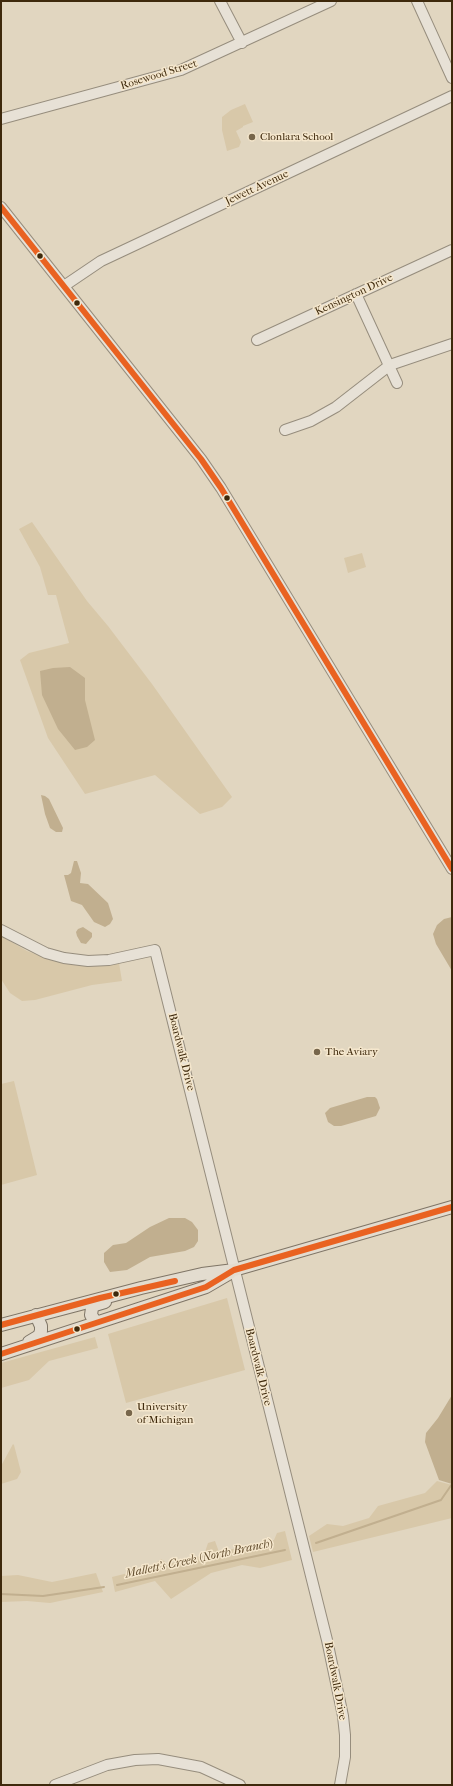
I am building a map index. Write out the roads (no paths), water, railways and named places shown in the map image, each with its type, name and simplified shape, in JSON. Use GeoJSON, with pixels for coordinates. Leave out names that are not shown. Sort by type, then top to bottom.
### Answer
{"type":"FeatureCollection","features":[{"type":"Feature","properties":{"kind":"main road"},"geometry":{"type":"LineString","coordinates":[[1,1325],[141,1288],[202,1274],[234,1270],[452,1207]]}},
{"type":"Feature","properties":{"kind":"main road"},"geometry":{"type":"LineString","coordinates":[[1,1354],[206,1287],[234,1270]]}},
{"type":"Feature","properties":{"kind":"main road"},"geometry":{"type":"LineString","coordinates":[[96,1323],[91,1315],[92,1308],[95,1305],[130,1296],[141,1288]]}},
{"type":"Feature","properties":{"kind":"main road"},"geometry":{"type":"LineString","coordinates":[[1,1350],[31,1341],[39,1336],[41,1326],[36,1315]]}},
{"type":"Feature","properties":{"kind":"main road"},"geometry":{"type":"LineString","coordinates":[[1,1329],[15,1321]]}},
{"type":"Feature","properties":{"kind":"street"},"geometry":{"type":"LineString","coordinates":[[220,1],[242,43]]}},
{"type":"Feature","properties":{"kind":"street","name":"Rosewood Street"},"geometry":{"type":"LineString","coordinates":[[1,119],[181,70],[332,1]]}},
{"type":"Feature","properties":{"kind":"street"},"geometry":{"type":"LineString","coordinates":[[417,1],[452,78]]}},
{"type":"Feature","properties":{"kind":"street","name":"Jewett Avenue"},"geometry":{"type":"LineString","coordinates":[[64,286],[86,269],[114,255],[452,96]]}},
{"type":"Feature","properties":{"kind":"street"},"geometry":{"type":"LineString","coordinates":[[1,207],[201,459],[221,488],[452,869]]}},
{"type":"Feature","properties":{"kind":"street","name":"Kensington Drive"},"geometry":{"type":"LineString","coordinates":[[257,340],[452,250]]}},
{"type":"Feature","properties":{"kind":"street"},"geometry":{"type":"LineString","coordinates":[[356,294],[390,365],[396,383]]}},
{"type":"Feature","properties":{"kind":"street"},"geometry":{"type":"LineString","coordinates":[[285,430],[311,421],[336,407],[390,365],[452,344]]}},
{"type":"Feature","properties":{"kind":"street","name":"Boardwalk Drive"},"geometry":{"type":"LineString","coordinates":[[1,930],[46,953],[64,958],[88,961],[110,960],[155,950],[327,1640],[330,1663],[340,1701],[345,1735],[345,1757],[340,1785]]}},
{"type":"Feature","properties":{"kind":"street"},"geometry":{"type":"LineString","coordinates":[[58,1784],[107,1765],[135,1760],[158,1759],[201,1768],[240,1785]]}},
{"type":"Feature","properties":{"kind":"waterway","name":"Mallett's Creek (North Branch)"},"geometry":{"type":"LineString","coordinates":[[316,1543],[441,1500],[452,1484]]}},
{"type":"Feature","properties":{"kind":"waterway","name":"Mallett's Creek (North Branch)"},"geometry":{"type":"LineString","coordinates":[[117,1585],[285,1550]]}},
{"type":"Feature","properties":{"kind":"waterway","name":"Mallett's Creek (North Branch)"},"geometry":{"type":"LineString","coordinates":[[1,1594],[43,1596],[104,1587]]}},
{"type":"Feature","properties":{"kind":"place","name":"Clonlara School"},"geometry":{"type":"Point","coordinates":[252,137]}},
{"type":"Feature","properties":{"kind":"place","name":"The Aviary"},"geometry":{"type":"Point","coordinates":[317,1052]}},
{"type":"Feature","properties":{"kind":"place","name":"University of Michigan"},"geometry":{"type":"Point","coordinates":[129,1413]}}]}
